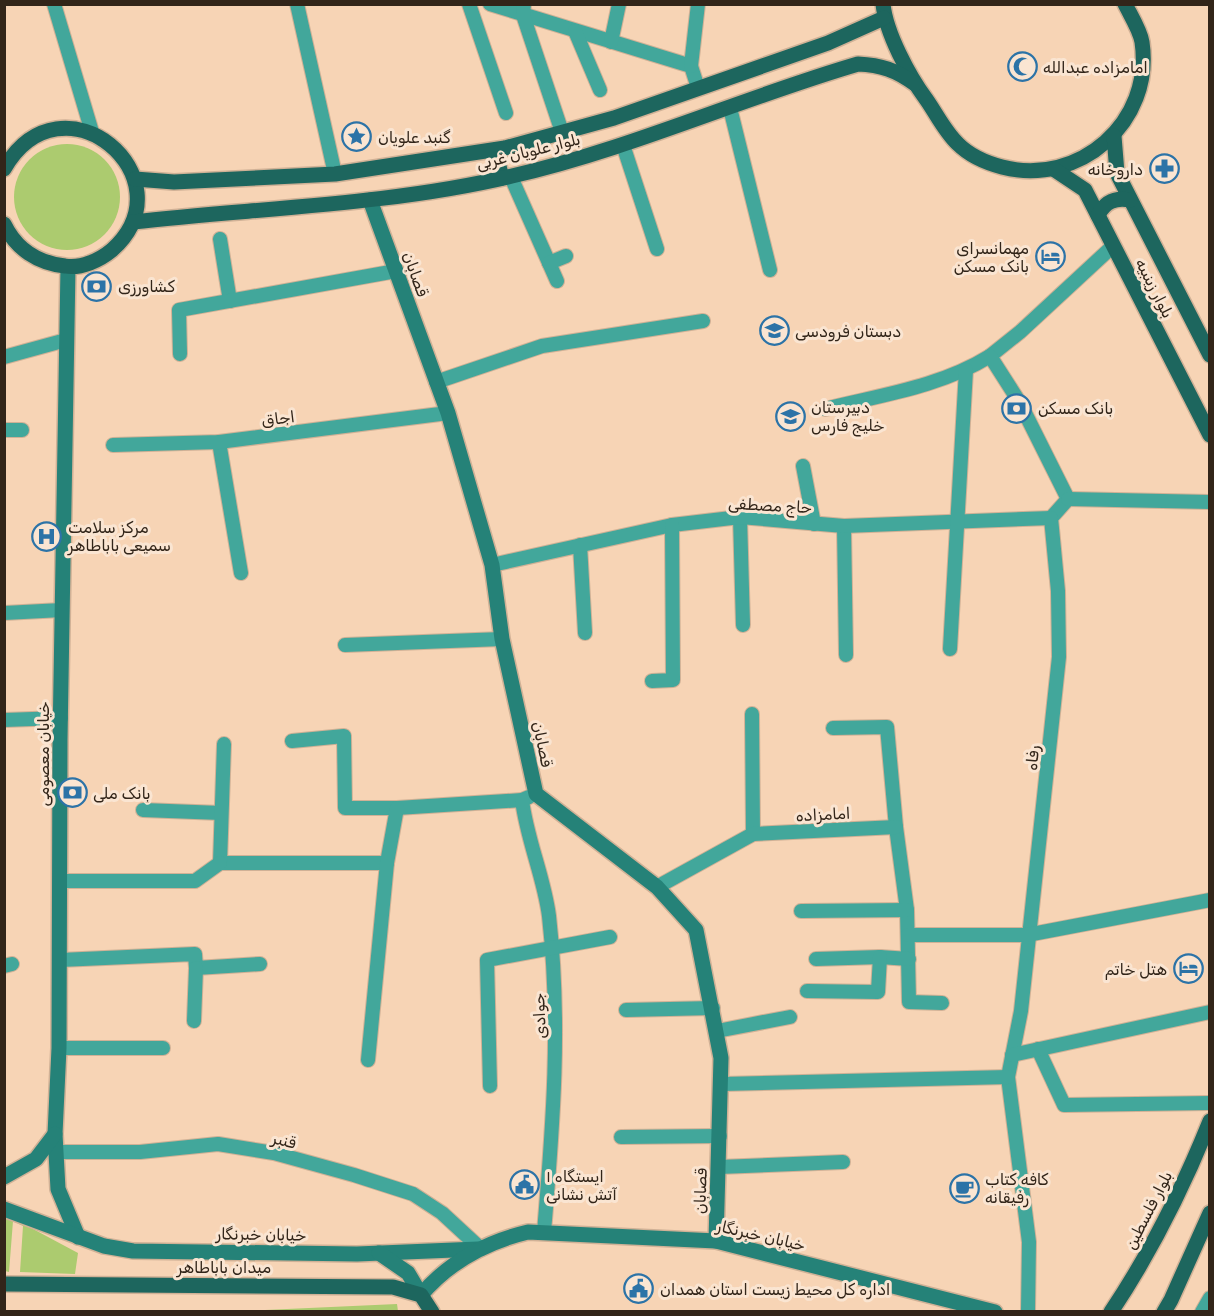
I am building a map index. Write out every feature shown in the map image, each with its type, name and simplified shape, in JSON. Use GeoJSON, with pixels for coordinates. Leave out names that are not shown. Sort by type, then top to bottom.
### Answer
{"type":"FeatureCollection","features":[{"type":"Feature","properties":{"kind":"main road"},"geometry":{"type":"LineString","coordinates":[[883,11],[915,84],[957,144],[987,163],[1020,172],[1055,170],[1087,158],[1114,136],[1134,108],[1143,75],[1142,40],[1125,4]]}},
{"type":"Feature","properties":{"kind":"main road","name":"بلوار علویان غربی"},"geometry":{"type":"LineString","coordinates":[[135,179],[174,183],[335,174],[495,150],[614,118],[828,43],[883,11]]}},
{"type":"Feature","properties":{"kind":"main road","name":"بلوار علویان غربی"},"geometry":{"type":"LineString","coordinates":[[133,222],[370,200],[506,177],[623,145],[858,64],[879,64],[898,71],[915,84]]}},
{"type":"Feature","properties":{"kind":"main road"},"geometry":{"type":"LineString","coordinates":[[4,169],[13,153],[29,139],[49,130],[71,128],[92,132],[111,143],[126,159],[135,179],[137,201],[133,222],[122,241],[106,255],[86,264],[68,267],[43,262],[24,251],[6,230]]}},
{"type":"Feature","properties":{"kind":"main road","name":"بلوار زینبیه"},"geometry":{"type":"LineString","coordinates":[[1114,136],[1117,173],[1209,355]]}},
{"type":"Feature","properties":{"kind":"main road"},"geometry":{"type":"LineString","coordinates":[[495,150],[506,177]]}},
{"type":"Feature","properties":{"kind":"main road","name":"بلوار زینبیه"},"geometry":{"type":"LineString","coordinates":[[1055,170],[1085,190],[1209,435]]}},
{"type":"Feature","properties":{"kind":"main road"},"geometry":{"type":"LineString","coordinates":[[1098,215],[1107,203],[1122,198],[1130,200]]}},
{"type":"Feature","properties":{"kind":"main road","name":"قصابان"},"geometry":{"type":"LineString","coordinates":[[370,200],[448,413],[492,565],[529,797],[657,887],[696,930],[717,1031],[722,1084],[716,1241]]}},
{"type":"Feature","properties":{"kind":"main road","name":"خیابان معصومی"},"geometry":{"type":"LineString","coordinates":[[68,267],[62,610],[60,1048],[55,1134],[58,1189],[78,1237]]}},
{"type":"Feature","properties":{"kind":"main road","name":"بلوار فلسطین"},"geometry":{"type":"LineString","coordinates":[[1110,1311],[1133,1278],[1168,1215],[1209,1121]]}},
{"type":"Feature","properties":{"kind":"main road"},"geometry":{"type":"LineString","coordinates":[[4,1177],[36,1159],[55,1134]]}},
{"type":"Feature","properties":{"kind":"main road","name":"خیابان خبرنگار"},"geometry":{"type":"LineString","coordinates":[[4,1209],[104,1246],[133,1251],[379,1253],[481,1249]]}},
{"type":"Feature","properties":{"kind":"main road"},"geometry":{"type":"LineString","coordinates":[[1164,1311],[1209,1213]]}},
{"type":"Feature","properties":{"kind":"main road","name":"خیابان خبرنگار"},"geometry":{"type":"LineString","coordinates":[[421,1295],[437,1276],[500,1239],[528,1232],[544,1232],[716,1241],[995,1311]]}},
{"type":"Feature","properties":{"kind":"main road"},"geometry":{"type":"LineString","coordinates":[[379,1253],[408,1273],[432,1311]]}},
{"type":"Feature","properties":{"kind":"main road","name":"میدان باباطاهر"},"geometry":{"type":"LineString","coordinates":[[4,1284],[393,1287],[421,1295]]}},
{"type":"Feature","properties":{"kind":"street"},"geometry":{"type":"LineString","coordinates":[[54,4],[92,132]]}},
{"type":"Feature","properties":{"kind":"street"},"geometry":{"type":"LineString","coordinates":[[297,4],[335,174]]}},
{"type":"Feature","properties":{"kind":"street"},"geometry":{"type":"LineString","coordinates":[[469,4],[506,113]]}},
{"type":"Feature","properties":{"kind":"street"},"geometry":{"type":"LineString","coordinates":[[490,4],[524,10],[575,31],[691,66]]}},
{"type":"Feature","properties":{"kind":"street"},"geometry":{"type":"LineString","coordinates":[[611,42],[619,4]]}},
{"type":"Feature","properties":{"kind":"street"},"geometry":{"type":"LineString","coordinates":[[698,4],[691,66],[698,88]]}},
{"type":"Feature","properties":{"kind":"street"},"geometry":{"type":"LineString","coordinates":[[524,10],[562,132]]}},
{"type":"Feature","properties":{"kind":"street"},"geometry":{"type":"LineString","coordinates":[[575,31],[600,90]]}},
{"type":"Feature","properties":{"kind":"street"},"geometry":{"type":"LineString","coordinates":[[730,108],[770,270]]}},
{"type":"Feature","properties":{"kind":"street"},"geometry":{"type":"LineString","coordinates":[[623,145],[657,249]]}},
{"type":"Feature","properties":{"kind":"street"},"geometry":{"type":"LineString","coordinates":[[506,177],[557,281]]}},
{"type":"Feature","properties":{"kind":"street"},"geometry":{"type":"LineString","coordinates":[[220,239],[230,301]]}},
{"type":"Feature","properties":{"kind":"street"},"geometry":{"type":"LineString","coordinates":[[825,409],[930,384],[966,370],[990,356],[1020,332],[1113,246]]}},
{"type":"Feature","properties":{"kind":"street"},"geometry":{"type":"LineString","coordinates":[[549,263],[566,256]]}},
{"type":"Feature","properties":{"kind":"street"},"geometry":{"type":"LineString","coordinates":[[180,354],[178,310],[396,271]]}},
{"type":"Feature","properties":{"kind":"street"},"geometry":{"type":"LineString","coordinates":[[436,382],[542,346],[703,321]]}},
{"type":"Feature","properties":{"kind":"street"},"geometry":{"type":"LineString","coordinates":[[4,357],[66,340]]}},
{"type":"Feature","properties":{"kind":"street"},"geometry":{"type":"LineString","coordinates":[[990,356],[1046,452],[1068,499]]}},
{"type":"Feature","properties":{"kind":"street"},"geometry":{"type":"LineString","coordinates":[[950,649],[966,370]]}},
{"type":"Feature","properties":{"kind":"street","name":"اجاق"},"geometry":{"type":"LineString","coordinates":[[112,445],[219,442],[448,413]]}},
{"type":"Feature","properties":{"kind":"street"},"geometry":{"type":"LineString","coordinates":[[4,430],[22,430]]}},
{"type":"Feature","properties":{"kind":"street"},"geometry":{"type":"LineString","coordinates":[[219,442],[241,573]]}},
{"type":"Feature","properties":{"kind":"street"},"geometry":{"type":"LineString","coordinates":[[803,466],[814,524]]}},
{"type":"Feature","properties":{"kind":"street"},"geometry":{"type":"LineString","coordinates":[[1051,518],[1068,499],[1209,502]]}},
{"type":"Feature","properties":{"kind":"street"},"geometry":{"type":"LineString","coordinates":[[740,517],[743,625]]}},
{"type":"Feature","properties":{"kind":"street","name":"حاج مصطفی"},"geometry":{"type":"LineString","coordinates":[[492,565],[672,525],[740,517],[844,526],[1051,518]]}},
{"type":"Feature","properties":{"kind":"street","name":"رفاه"},"geometry":{"type":"LineString","coordinates":[[1028,1311],[1029,1242],[1008,1077],[1021,1011],[1027,935],[1040,850],[1059,657],[1058,591],[1051,518]]}},
{"type":"Feature","properties":{"kind":"street"},"geometry":{"type":"LineString","coordinates":[[652,681],[673,680],[672,525]]}},
{"type":"Feature","properties":{"kind":"street"},"geometry":{"type":"LineString","coordinates":[[844,526],[846,655]]}},
{"type":"Feature","properties":{"kind":"street"},"geometry":{"type":"LineString","coordinates":[[580,545],[585,633]]}},
{"type":"Feature","properties":{"kind":"street"},"geometry":{"type":"LineString","coordinates":[[4,614],[62,610]]}},
{"type":"Feature","properties":{"kind":"street"},"geometry":{"type":"LineString","coordinates":[[345,645],[502,639]]}},
{"type":"Feature","properties":{"kind":"street"},"geometry":{"type":"LineString","coordinates":[[752,714],[753,834]]}},
{"type":"Feature","properties":{"kind":"street"},"geometry":{"type":"LineString","coordinates":[[4,720],[61,718]]}},
{"type":"Feature","properties":{"kind":"street"},"geometry":{"type":"LineString","coordinates":[[833,728],[887,727],[896,826],[907,910],[909,1002],[942,1004]]}},
{"type":"Feature","properties":{"kind":"street"},"geometry":{"type":"LineString","coordinates":[[292,741],[344,736],[345,808],[397,808],[529,797]]}},
{"type":"Feature","properties":{"kind":"street"},"geometry":{"type":"LineString","coordinates":[[220,863],[224,744]]}},
{"type":"Feature","properties":{"kind":"street","name":"جوادی"},"geometry":{"type":"LineString","coordinates":[[529,797],[525,828],[549,914],[557,1034],[544,1232]]}},
{"type":"Feature","properties":{"kind":"street"},"geometry":{"type":"LineString","coordinates":[[368,1060],[387,863],[397,808]]}},
{"type":"Feature","properties":{"kind":"street"},"geometry":{"type":"LineString","coordinates":[[143,810],[222,813]]}},
{"type":"Feature","properties":{"kind":"street","name":"امامزاده"},"geometry":{"type":"LineString","coordinates":[[657,887],[753,834],[896,826]]}},
{"type":"Feature","properties":{"kind":"street"},"geometry":{"type":"LineString","coordinates":[[60,881],[195,881],[220,863],[387,863]]}},
{"type":"Feature","properties":{"kind":"street"},"geometry":{"type":"LineString","coordinates":[[908,935],[1027,935],[1209,900]]}},
{"type":"Feature","properties":{"kind":"street"},"geometry":{"type":"LineString","coordinates":[[801,911],[907,910]]}},
{"type":"Feature","properties":{"kind":"street"},"geometry":{"type":"LineString","coordinates":[[490,1086],[487,960],[610,937]]}},
{"type":"Feature","properties":{"kind":"street"},"geometry":{"type":"LineString","coordinates":[[60,960],[195,954],[194,1021]]}},
{"type":"Feature","properties":{"kind":"street"},"geometry":{"type":"LineString","coordinates":[[816,959],[880,957],[909,959]]}},
{"type":"Feature","properties":{"kind":"street"},"geometry":{"type":"LineString","coordinates":[[807,991],[878,992],[880,957]]}},
{"type":"Feature","properties":{"kind":"street"},"geometry":{"type":"LineString","coordinates":[[196,969],[260,964]]}},
{"type":"Feature","properties":{"kind":"street"},"geometry":{"type":"LineString","coordinates":[[626,1010],[713,1008]]}},
{"type":"Feature","properties":{"kind":"street"},"geometry":{"type":"LineString","coordinates":[[1012,1055],[1209,1012]]}},
{"type":"Feature","properties":{"kind":"street"},"geometry":{"type":"LineString","coordinates":[[717,1031],[790,1017]]}},
{"type":"Feature","properties":{"kind":"street"},"geometry":{"type":"LineString","coordinates":[[60,1048],[163,1048]]}},
{"type":"Feature","properties":{"kind":"street"},"geometry":{"type":"LineString","coordinates":[[1038,1049],[1064,1105],[1209,1103]]}},
{"type":"Feature","properties":{"kind":"street"},"geometry":{"type":"LineString","coordinates":[[722,1084],[1008,1077]]}},
{"type":"Feature","properties":{"kind":"street"},"geometry":{"type":"LineString","coordinates":[[621,1137],[720,1136]]}},
{"type":"Feature","properties":{"kind":"street","name":"قنبر"},"geometry":{"type":"LineString","coordinates":[[56,1152],[140,1152],[218,1144],[274,1153],[412,1194],[442,1213],[481,1249]]}},
{"type":"Feature","properties":{"kind":"street"},"geometry":{"type":"LineString","coordinates":[[719,1167],[843,1162]]}},
{"type":"Feature","properties":{"kind":"street"},"geometry":{"type":"LineString","coordinates":[[1202,1311],[1209,1298]]}},
{"type":"Feature","properties":{"kind":"green space"},"geometry":{"type":"Polygon","coordinates":[[[67,144],[87,148],[104,160],[116,177],[120,197],[116,217],[104,234],[87,246],[67,250],[47,246],[30,234],[18,217],[14,197],[18,177],[30,160],[47,148],[67,144]]]}},
{"type":"Feature","properties":{"kind":"green space"},"geometry":{"type":"Polygon","coordinates":[[[5,1214],[78,1253],[75,1274],[20,1272],[23,1226],[13,1221],[9,1272],[5,1271],[5,1214]]]}},
{"type":"Feature","properties":{"kind":"green space"},"geometry":{"type":"Polygon","coordinates":[[[397,1304],[398,1311],[244,1311],[397,1304]]]}},
{"type":"Feature","properties":{"kind":"place","name":"امامزاده عبدالله"},"geometry":{"type":"Point","coordinates":[1022,67]}},
{"type":"Feature","properties":{"kind":"place","name":"گنبد علویان"},"geometry":{"type":"Point","coordinates":[357,137]}},
{"type":"Feature","properties":{"kind":"place","name":"داروخانه"},"geometry":{"type":"Point","coordinates":[1164,169]}},
{"type":"Feature","properties":{"kind":"place","name":"مهمانسرای بانک مسکن"},"geometry":{"type":"Point","coordinates":[1050,257]}},
{"type":"Feature","properties":{"kind":"place","name":"کشاورزی"},"geometry":{"type":"Point","coordinates":[97,286]}},
{"type":"Feature","properties":{"kind":"place","name":"دبستان فرودسی"},"geometry":{"type":"Point","coordinates":[774,331]}},
{"type":"Feature","properties":{"kind":"place","name":"بانک مسکن"},"geometry":{"type":"Point","coordinates":[1017,408]}},
{"type":"Feature","properties":{"kind":"place","name":"دبیرستان خلیج فارس"},"geometry":{"type":"Point","coordinates":[790,416]}},
{"type":"Feature","properties":{"kind":"place","name":"مرکز سلامت سمیعی باباطاهر"},"geometry":{"type":"Point","coordinates":[47,536]}},
{"type":"Feature","properties":{"kind":"place","name":"بانک ملی"},"geometry":{"type":"Point","coordinates":[72,793]}},
{"type":"Feature","properties":{"kind":"place","name":"هتل خاتم"},"geometry":{"type":"Point","coordinates":[1188,969]}},
{"type":"Feature","properties":{"kind":"place","name":"ایستگاه ۱ آتش نشانی"},"geometry":{"type":"Point","coordinates":[525,1185]}},
{"type":"Feature","properties":{"kind":"place","name":"کافه کتاب رفیقانه"},"geometry":{"type":"Point","coordinates":[964,1188]}},
{"type":"Feature","properties":{"kind":"place","name":"اداره کل محیط زیست استان همدان"},"geometry":{"type":"Point","coordinates":[639,1289]}}]}
